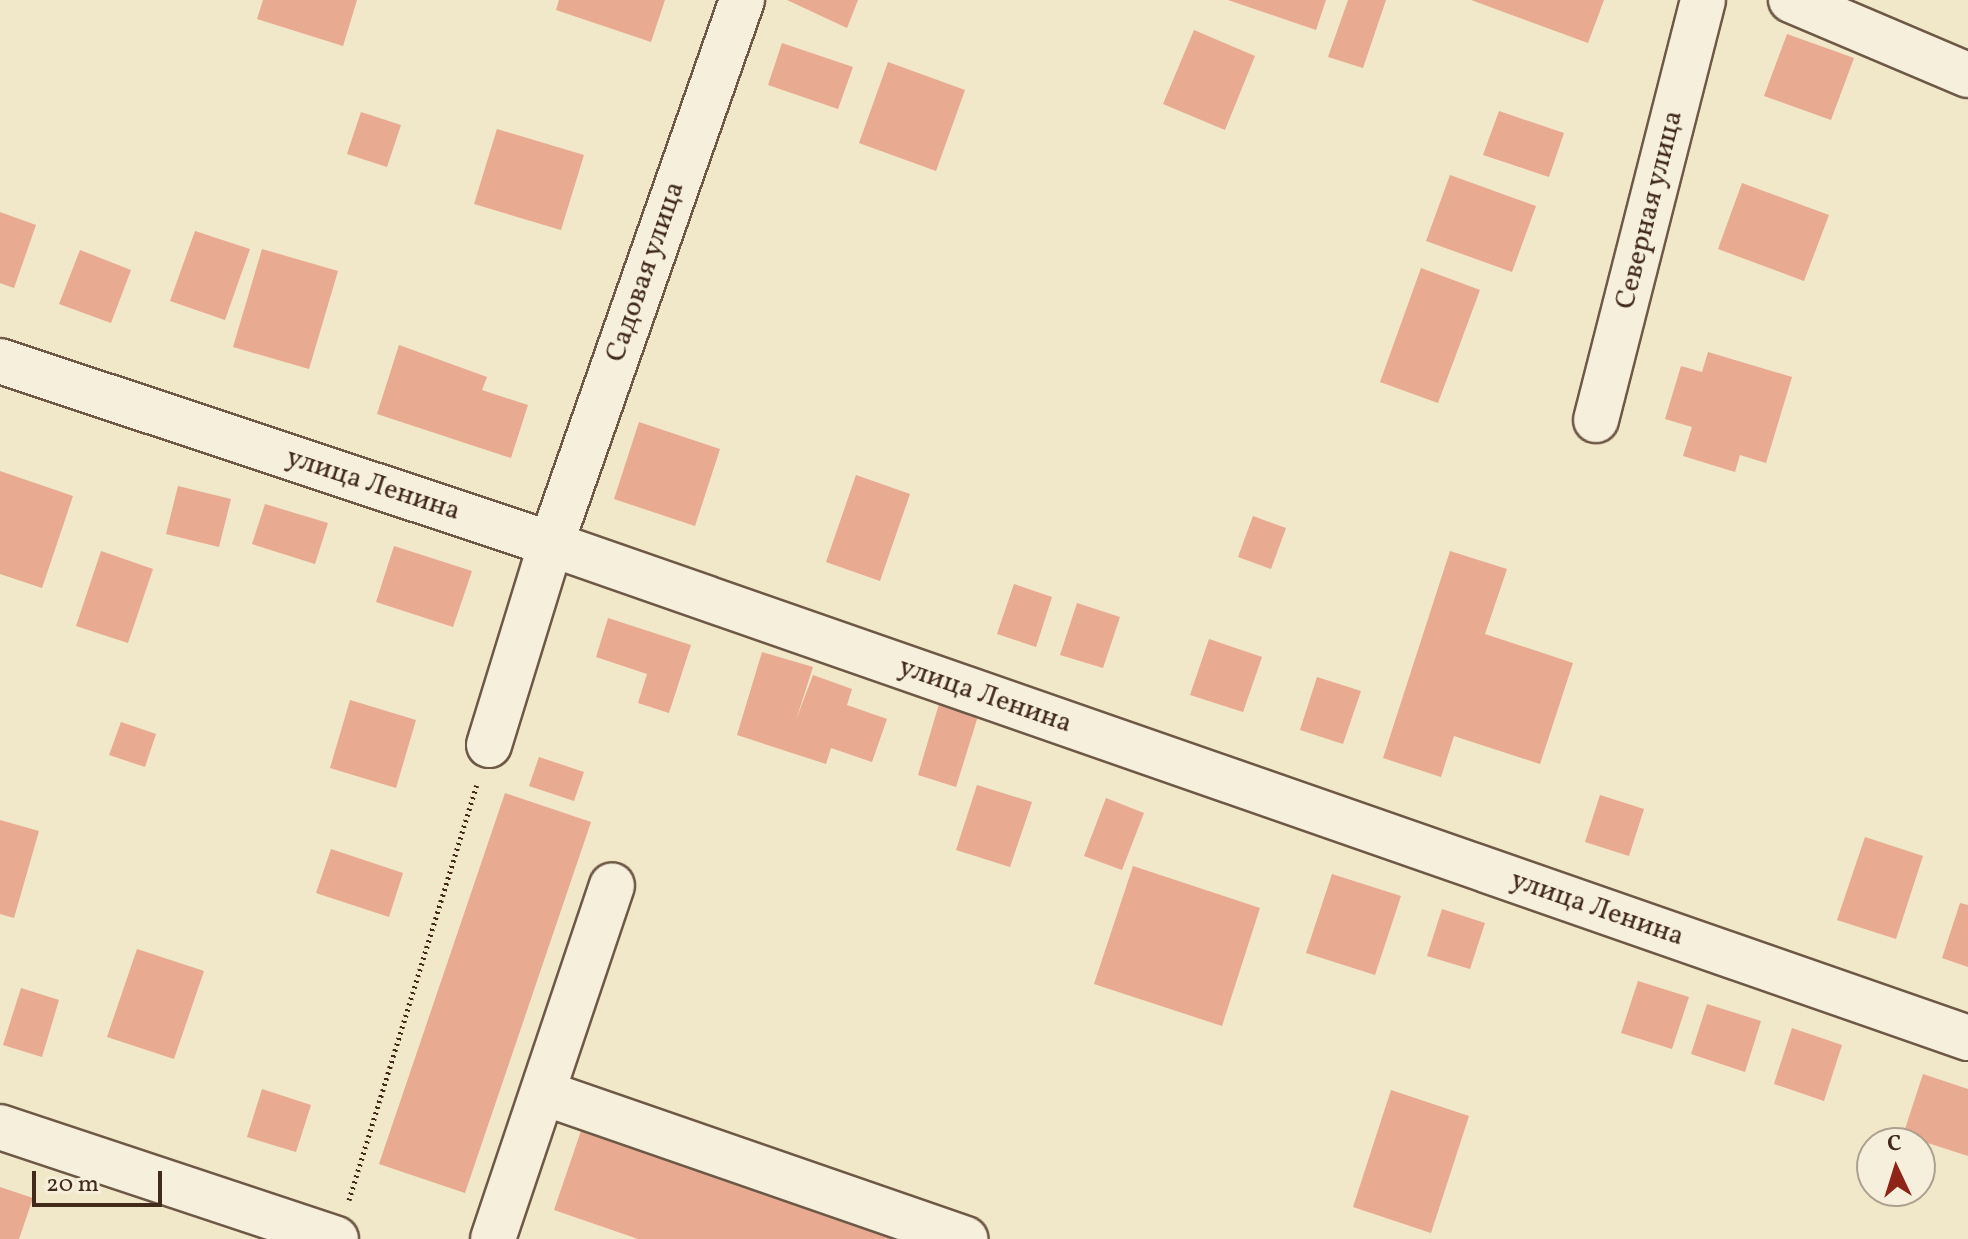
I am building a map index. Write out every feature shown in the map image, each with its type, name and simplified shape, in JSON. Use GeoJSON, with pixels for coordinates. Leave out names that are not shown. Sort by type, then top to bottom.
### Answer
{"type":"FeatureCollection","features":[{"type":"Feature","properties":{"kind":"street","name":"Садовая улица"},"geometry":{"type":"LineString","coordinates":[[489,745],[551,544],[742,0]]}},
{"type":"Feature","properties":{"kind":"street","name":"Северная улица"},"geometry":{"type":"LineString","coordinates":[[1596,420],[1703,0]]}},
{"type":"Feature","properties":{"kind":"street"},"geometry":{"type":"LineString","coordinates":[[1791,0],[1968,75]]}},
{"type":"Feature","properties":{"kind":"street","name":"улица Ленина"},"geometry":{"type":"LineString","coordinates":[[0,361],[551,544],[1968,1038]]}},
{"type":"Feature","properties":{"kind":"street"},"geometry":{"type":"LineString","coordinates":[[493,1239],[612,885]]}},
{"type":"Feature","properties":{"kind":"street"},"geometry":{"type":"LineString","coordinates":[[544,1093],[960,1238]]}},
{"type":"Feature","properties":{"kind":"street"},"geometry":{"type":"LineString","coordinates":[[0,1127],[341,1224]]}},
{"type":"Feature","properties":{"kind":"path"},"geometry":{"type":"LineString","coordinates":[[341,1224],[489,745]]}},
{"type":"Feature","properties":{"kind":"building"},"geometry":{"type":"Polygon","coordinates":[[[263,0],[357,0],[343,46],[257,19],[263,0]]]}},
{"type":"Feature","properties":{"kind":"building"},"geometry":{"type":"Polygon","coordinates":[[[559,0],[665,0],[651,42],[556,10],[559,0]]]}},
{"type":"Feature","properties":{"kind":"building"},"geometry":{"type":"Polygon","coordinates":[[[787,0],[858,0],[847,28],[787,0]]]}},
{"type":"Feature","properties":{"kind":"building"},"geometry":{"type":"Polygon","coordinates":[[[1228,0],[1326,0],[1316,30],[1228,0]]]}},
{"type":"Feature","properties":{"kind":"building"},"geometry":{"type":"Polygon","coordinates":[[[1348,0],[1386,0],[1363,68],[1328,57],[1348,0]]]}},
{"type":"Feature","properties":{"kind":"building"},"geometry":{"type":"Polygon","coordinates":[[[1471,0],[1604,0],[1588,43],[1471,0]]]}},
{"type":"Feature","properties":{"kind":"building"},"geometry":{"type":"Polygon","coordinates":[[[1194,30],[1255,56],[1225,130],[1163,104],[1194,30]]]}},
{"type":"Feature","properties":{"kind":"building"},"geometry":{"type":"Polygon","coordinates":[[[1787,34],[1854,58],[1831,120],[1764,96],[1787,34]]]}},
{"type":"Feature","properties":{"kind":"building"},"geometry":{"type":"Polygon","coordinates":[[[782,43],[853,67],[838,109],[768,85],[782,43]]]}},
{"type":"Feature","properties":{"kind":"building"},"geometry":{"type":"Polygon","coordinates":[[[888,62],[965,90],[936,171],[859,143],[888,62]]]}},
{"type":"Feature","properties":{"kind":"building"},"geometry":{"type":"Polygon","coordinates":[[[1499,111],[1564,133],[1549,177],[1483,155],[1499,111]]]}},
{"type":"Feature","properties":{"kind":"building"},"geometry":{"type":"Polygon","coordinates":[[[361,112],[401,125],[387,167],[347,154],[361,112]]]}},
{"type":"Feature","properties":{"kind":"building"},"geometry":{"type":"Polygon","coordinates":[[[497,129],[584,155],[561,230],[474,204],[497,129]]]}},
{"type":"Feature","properties":{"kind":"building"},"geometry":{"type":"Polygon","coordinates":[[[1450,175],[1536,206],[1512,272],[1426,241],[1450,175]]]}},
{"type":"Feature","properties":{"kind":"building"},"geometry":{"type":"Polygon","coordinates":[[[1742,183],[1829,215],[1804,281],[1718,249],[1742,183]]]}},
{"type":"Feature","properties":{"kind":"building"},"geometry":{"type":"Polygon","coordinates":[[[0,212],[36,225],[14,288],[0,283],[0,212]]]}},
{"type":"Feature","properties":{"kind":"building"},"geometry":{"type":"Polygon","coordinates":[[[195,231],[250,249],[225,320],[170,301],[195,231]]]}},
{"type":"Feature","properties":{"kind":"building"},"geometry":{"type":"Polygon","coordinates":[[[262,249],[338,271],[309,369],[233,347],[262,249]]]}},
{"type":"Feature","properties":{"kind":"building"},"geometry":{"type":"Polygon","coordinates":[[[80,250],[131,270],[111,323],[59,304],[80,250]]]}},
{"type":"Feature","properties":{"kind":"building"},"geometry":{"type":"Polygon","coordinates":[[[1421,268],[1480,290],[1438,403],[1380,382],[1421,268]]]}},
{"type":"Feature","properties":{"kind":"building"},"geometry":{"type":"Polygon","coordinates":[[[399,345],[487,377],[482,390],[528,405],[511,458],[377,414],[399,345]]]}},
{"type":"Feature","properties":{"kind":"building"},"geometry":{"type":"Polygon","coordinates":[[[1708,352],[1792,377],[1766,463],[1740,455],[1735,472],[1683,456],[1692,427],[1665,419],[1681,366],[1702,372],[1708,352]]]}},
{"type":"Feature","properties":{"kind":"building"},"geometry":{"type":"Polygon","coordinates":[[[639,422],[720,449],[695,526],[614,499],[639,422]]]}},
{"type":"Feature","properties":{"kind":"building"},"geometry":{"type":"Polygon","coordinates":[[[0,471],[73,496],[42,588],[0,574],[0,471]]]}},
{"type":"Feature","properties":{"kind":"building"},"geometry":{"type":"Polygon","coordinates":[[[856,475],[910,494],[880,581],[826,562],[856,475]]]}},
{"type":"Feature","properties":{"kind":"building"},"geometry":{"type":"Polygon","coordinates":[[[178,486],[231,499],[219,547],[166,534],[178,486]]]}},
{"type":"Feature","properties":{"kind":"building"},"geometry":{"type":"Polygon","coordinates":[[[265,504],[328,523],[315,564],[252,544],[265,504]]]}},
{"type":"Feature","properties":{"kind":"building"},"geometry":{"type":"Polygon","coordinates":[[[1253,516],[1286,528],[1271,569],[1238,557],[1253,516]]]}},
{"type":"Feature","properties":{"kind":"building"},"geometry":{"type":"Polygon","coordinates":[[[394,546],[472,571],[453,627],[376,602],[394,546]]]}},
{"type":"Feature","properties":{"kind":"building"},"geometry":{"type":"Polygon","coordinates":[[[101,551],[153,569],[128,643],[76,626],[101,551]]]}},
{"type":"Feature","properties":{"kind":"building"},"geometry":{"type":"Polygon","coordinates":[[[1450,551],[1507,569],[1485,634],[1573,663],[1540,764],[1454,736],[1441,777],[1383,758],[1450,551]]]}},
{"type":"Feature","properties":{"kind":"building"},"geometry":{"type":"Polygon","coordinates":[[[1014,584],[1052,597],[1036,647],[997,634],[1014,584]]]}},
{"type":"Feature","properties":{"kind":"building"},"geometry":{"type":"Polygon","coordinates":[[[1077,603],[1120,617],[1103,668],[1060,655],[1077,603]]]}},
{"type":"Feature","properties":{"kind":"building"},"geometry":{"type":"Polygon","coordinates":[[[608,618],[691,645],[669,713],[638,703],[647,674],[596,657],[608,618]]]}},
{"type":"Feature","properties":{"kind":"building"},"geometry":{"type":"Polygon","coordinates":[[[1209,639],[1262,657],[1243,712],[1190,695],[1209,639]]]}},
{"type":"Feature","properties":{"kind":"building"},"geometry":{"type":"Polygon","coordinates":[[[762,652],[813,667],[796,720],[813,675],[852,689],[847,705],[887,719],[872,762],[831,748],[826,764],[737,735],[762,652]]]}},
{"type":"Feature","properties":{"kind":"building"},"geometry":{"type":"Polygon","coordinates":[[[1317,677],[1361,691],[1343,744],[1300,730],[1317,677]]]}},
{"type":"Feature","properties":{"kind":"building"},"geometry":{"type":"Polygon","coordinates":[[[350,700],[416,720],[396,788],[330,768],[350,700]]]}},
{"type":"Feature","properties":{"kind":"building"},"geometry":{"type":"Polygon","coordinates":[[[939,704],[978,716],[956,787],[918,775],[939,704]]]}},
{"type":"Feature","properties":{"kind":"building"},"geometry":{"type":"Polygon","coordinates":[[[121,722],[156,734],[145,767],[109,755],[121,722]]]}},
{"type":"Feature","properties":{"kind":"building"},"geometry":{"type":"Polygon","coordinates":[[[539,757],[584,772],[574,801],[529,786],[539,757]]]}},
{"type":"Feature","properties":{"kind":"building"},"geometry":{"type":"Polygon","coordinates":[[[977,785],[1032,802],[1010,867],[956,850],[977,785]]]}},
{"type":"Feature","properties":{"kind":"building"},"geometry":{"type":"Polygon","coordinates":[[[505,793],[591,822],[465,1193],[379,1164],[505,793]]]}},
{"type":"Feature","properties":{"kind":"building"},"geometry":{"type":"Polygon","coordinates":[[[1600,795],[1644,809],[1629,856],[1585,842],[1600,795]]]}},
{"type":"Feature","properties":{"kind":"building"},"geometry":{"type":"Polygon","coordinates":[[[1106,798],[1144,813],[1122,870],[1084,856],[1106,798]]]}},
{"type":"Feature","properties":{"kind":"building"},"geometry":{"type":"Polygon","coordinates":[[[0,820],[39,831],[14,918],[0,914],[0,820]]]}},
{"type":"Feature","properties":{"kind":"building"},"geometry":{"type":"Polygon","coordinates":[[[1865,837],[1923,856],[1896,939],[1837,920],[1865,837]]]}},
{"type":"Feature","properties":{"kind":"building"},"geometry":{"type":"Polygon","coordinates":[[[331,849],[403,873],[389,917],[316,893],[331,849]]]}},
{"type":"Feature","properties":{"kind":"building"},"geometry":{"type":"Polygon","coordinates":[[[1133,866],[1260,908],[1222,1026],[1094,984],[1133,866]]]}},
{"type":"Feature","properties":{"kind":"building"},"geometry":{"type":"Polygon","coordinates":[[[1332,874],[1401,896],[1375,975],[1306,953],[1332,874]]]}},
{"type":"Feature","properties":{"kind":"building"},"geometry":{"type":"Polygon","coordinates":[[[1960,903],[1968,905],[1968,967],[1942,958],[1960,903]]]}},
{"type":"Feature","properties":{"kind":"building"},"geometry":{"type":"Polygon","coordinates":[[[1442,909],[1485,923],[1470,969],[1427,956],[1442,909]]]}},
{"type":"Feature","properties":{"kind":"building"},"geometry":{"type":"Polygon","coordinates":[[[137,949],[204,971],[174,1059],[107,1037],[137,949]]]}},
{"type":"Feature","properties":{"kind":"building"},"geometry":{"type":"Polygon","coordinates":[[[1638,981],[1689,997],[1672,1049],[1621,1033],[1638,981]]]}},
{"type":"Feature","properties":{"kind":"building"},"geometry":{"type":"Polygon","coordinates":[[[21,988],[59,1000],[42,1057],[3,1045],[21,988]]]}},
{"type":"Feature","properties":{"kind":"building"},"geometry":{"type":"Polygon","coordinates":[[[1707,1004],[1761,1021],[1745,1072],[1691,1054],[1707,1004]]]}},
{"type":"Feature","properties":{"kind":"building"},"geometry":{"type":"Polygon","coordinates":[[[1792,1028],[1842,1045],[1824,1101],[1774,1084],[1792,1028]]]}},
{"type":"Feature","properties":{"kind":"building"},"geometry":{"type":"Polygon","coordinates":[[[1923,1074],[1968,1089],[1968,1156],[1936,1146],[1936,1127],[1906,1127],[1923,1074]]]}},
{"type":"Feature","properties":{"kind":"building"},"geometry":{"type":"Polygon","coordinates":[[[262,1089],[311,1105],[296,1152],[247,1137],[262,1089]]]}},
{"type":"Feature","properties":{"kind":"building"},"geometry":{"type":"Polygon","coordinates":[[[1391,1090],[1469,1116],[1431,1233],[1353,1207],[1391,1090]]]}},
{"type":"Feature","properties":{"kind":"building"},"geometry":{"type":"Polygon","coordinates":[[[583,1125],[918,1239],[638,1239],[554,1210],[583,1125]]]}},
{"type":"Feature","properties":{"kind":"building"},"geometry":{"type":"Polygon","coordinates":[[[0,1187],[33,1198],[19,1239],[0,1239],[0,1187]]]}}]}
